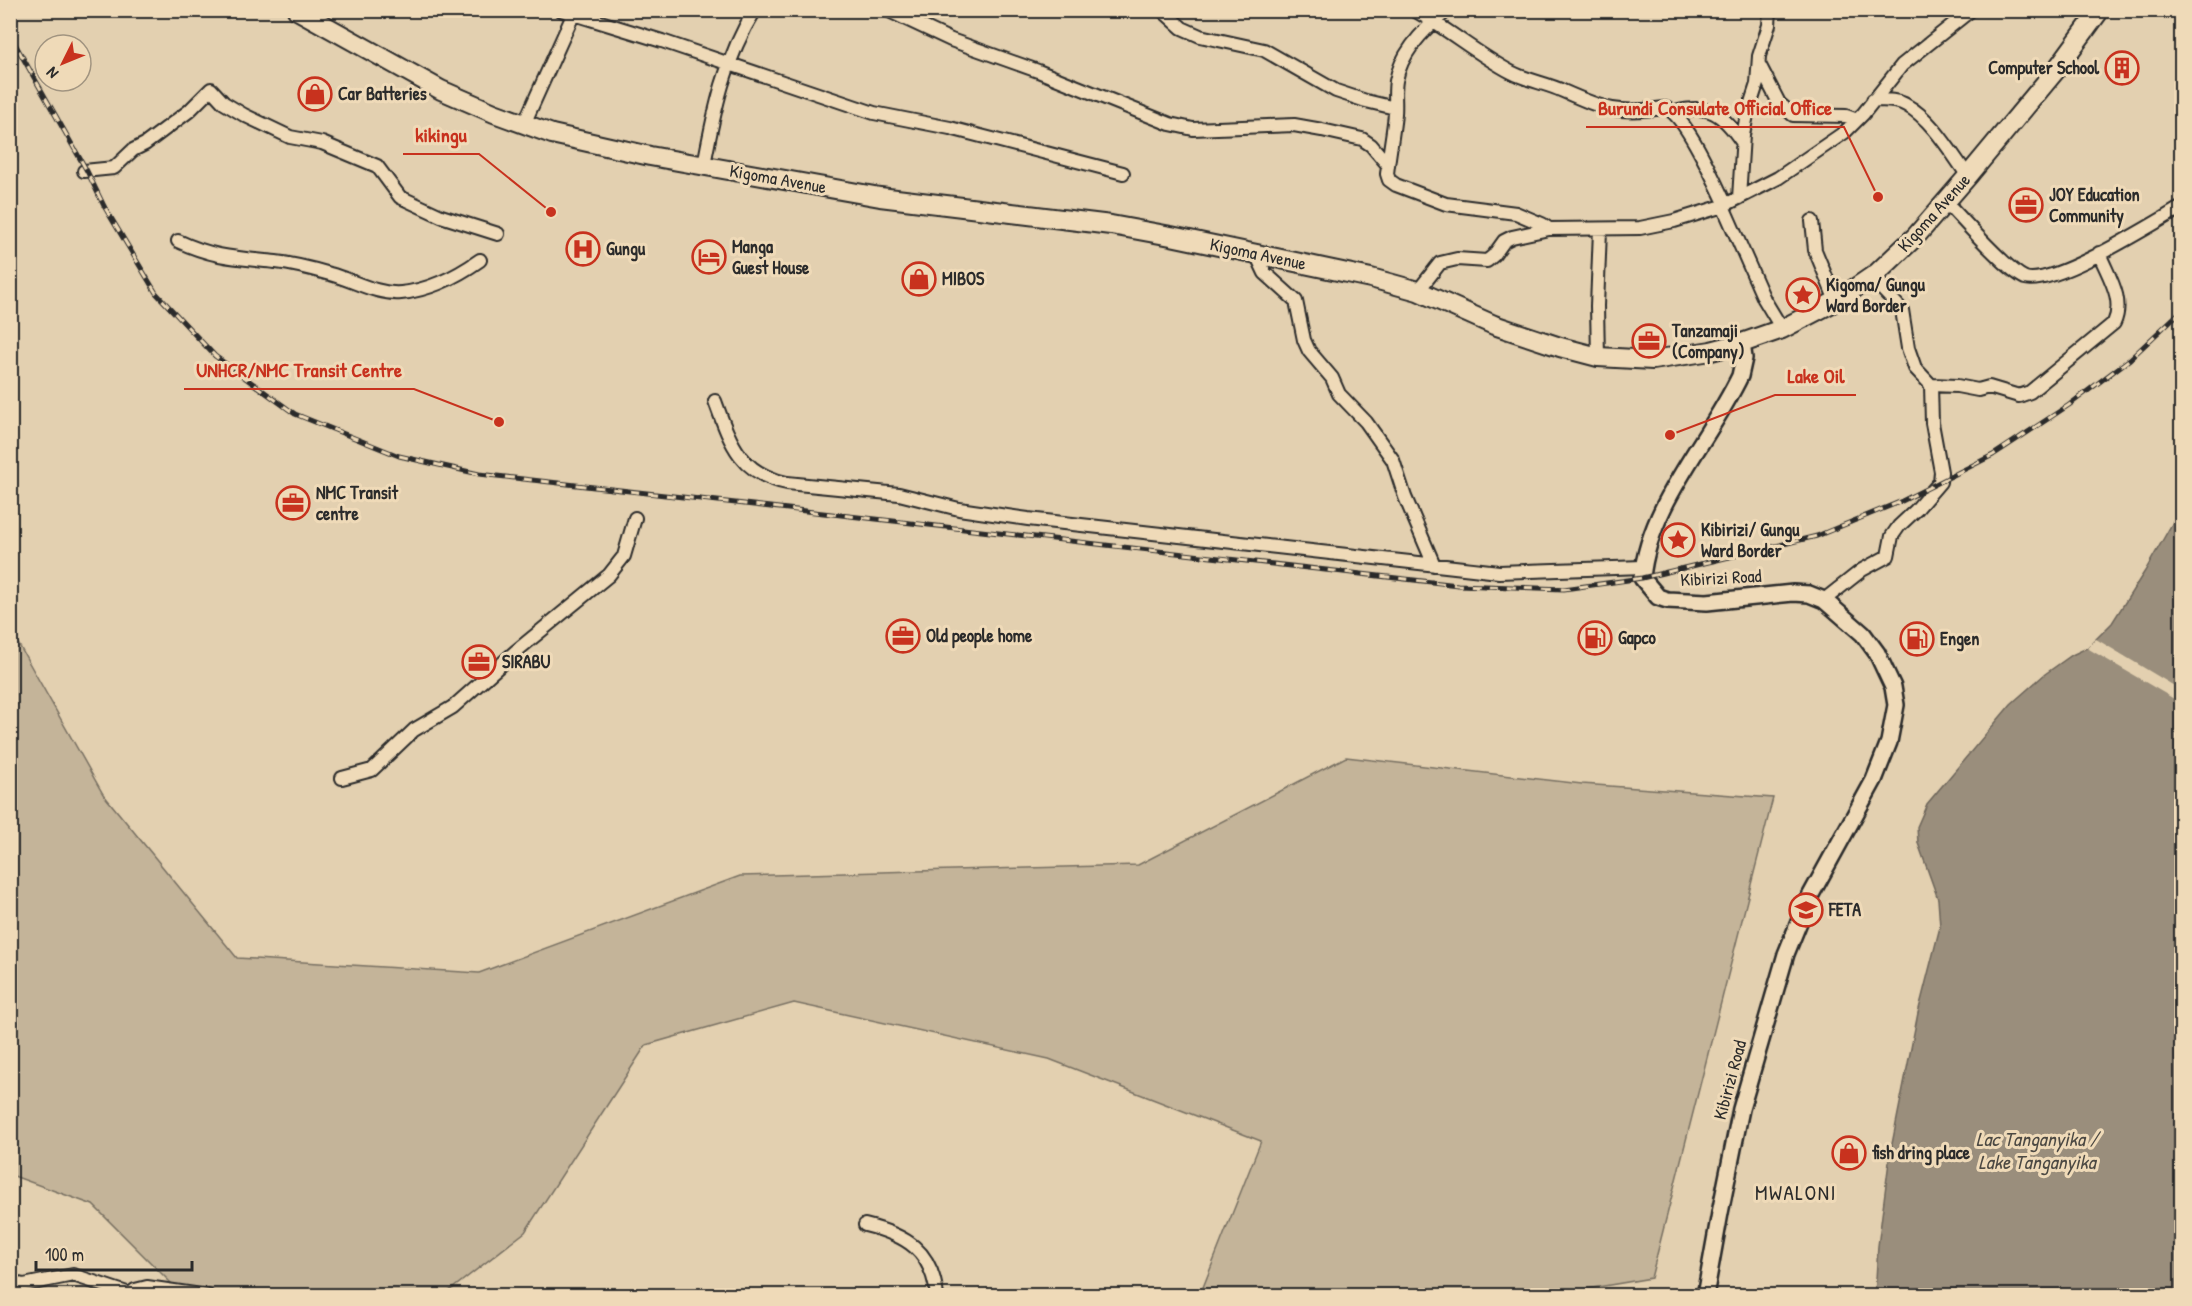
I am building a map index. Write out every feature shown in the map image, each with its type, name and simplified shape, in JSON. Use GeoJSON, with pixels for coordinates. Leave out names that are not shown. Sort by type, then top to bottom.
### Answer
{"type":"FeatureCollection","features":[{"type":"Feature","properties":{"kind":"main road","name":"Kigoma Avenue"},"geometry":{"type":"LineString","coordinates":[[297,10],[441,90],[552,134],[880,197],[1111,225],[1256,254],[1371,278],[1418,291],[1494,325],[1560,347],[1598,357],[1653,360],[1742,344],[1782,329],[1836,301],[1877,273],[1916,236],[1946,202],[2056,70],[2100,10]]}},
{"type":"Feature","properties":{"kind":"street"},"geometry":{"type":"LineString","coordinates":[[704,165],[715,106],[727,65],[755,10]]}},
{"type":"Feature","properties":{"kind":"street"},"geometry":{"type":"LineString","coordinates":[[887,10],[951,40],[1038,71],[1170,124],[1193,129],[1294,125],[1322,130],[1362,139],[1371,145],[1388,165]]}},
{"type":"Feature","properties":{"kind":"street"},"geometry":{"type":"LineString","coordinates":[[1414,10],[1434,21],[1484,57],[1531,82],[1562,90],[1599,107],[1622,111],[1665,108],[1675,112],[1705,110],[1718,114],[1728,121],[1742,142]]}},
{"type":"Feature","properties":{"kind":"street"},"geometry":{"type":"LineString","coordinates":[[1448,10],[1419,37],[1396,80],[1387,174],[1389,180],[1404,189],[1446,204],[1516,213],[1549,229]]}},
{"type":"Feature","properties":{"kind":"street"},"geometry":{"type":"LineString","coordinates":[[1739,198],[1742,142],[1759,75],[1758,62],[1769,25],[1770,10]]}},
{"type":"Feature","properties":{"kind":"street"},"geometry":{"type":"LineString","coordinates":[[1418,291],[1440,263],[1457,259],[1487,261],[1504,241],[1512,237],[1549,229],[1640,228],[1701,214],[1724,206],[1778,178],[1845,132],[1902,65],[1971,10]]}},
{"type":"Feature","properties":{"kind":"street"},"geometry":{"type":"LineString","coordinates":[[1162,11],[1182,28],[1200,36],[1264,50],[1336,91],[1395,108]]}},
{"type":"Feature","properties":{"kind":"street"},"geometry":{"type":"LineString","coordinates":[[524,124],[567,13],[662,41],[727,65],[825,95],[874,113],[950,128],[1122,173]]}},
{"type":"Feature","properties":{"kind":"street"},"geometry":{"type":"LineString","coordinates":[[1758,62],[1779,102],[1793,115],[1846,116],[1857,120]]}},
{"type":"Feature","properties":{"kind":"street"},"geometry":{"type":"LineString","coordinates":[[84,171],[114,168],[133,150],[145,144],[189,111],[211,89],[224,103],[290,137],[322,143],[377,166],[400,197],[441,216],[498,234]]}},
{"type":"Feature","properties":{"kind":"street"},"geometry":{"type":"LineString","coordinates":[[1874,100],[1889,100],[1907,105],[1927,123],[1968,176]]}},
{"type":"Feature","properties":{"kind":"street"},"geometry":{"type":"LineString","coordinates":[[1675,112],[1686,129],[1724,206],[1764,299],[1782,329]]}},
{"type":"Feature","properties":{"kind":"street"},"geometry":{"type":"LineString","coordinates":[[1946,202],[2010,268],[2026,278],[2046,278],[2080,264],[2181,207]]}},
{"type":"Feature","properties":{"kind":"street"},"geometry":{"type":"LineString","coordinates":[[1812,221],[1815,250],[1836,301]]}},
{"type":"Feature","properties":{"kind":"street"},"geometry":{"type":"LineString","coordinates":[[1598,357],[1597,306],[1600,230]]}},
{"type":"Feature","properties":{"kind":"street"},"geometry":{"type":"LineString","coordinates":[[178,241],[220,256],[278,262],[331,274],[391,293],[402,293],[438,285],[457,277],[480,260]]}},
{"type":"Feature","properties":{"kind":"street"},"geometry":{"type":"LineString","coordinates":[[1931,385],[1978,390],[1989,387],[2019,396],[2030,392],[2114,323],[2118,314],[2118,298],[2099,253]]}},
{"type":"Feature","properties":{"kind":"street"},"geometry":{"type":"LineString","coordinates":[[1256,254],[1266,273],[1296,301],[1304,340],[1314,359],[1332,378],[1339,394],[1366,422],[1390,455],[1434,565]]}},
{"type":"Feature","properties":{"kind":"street"},"geometry":{"type":"LineString","coordinates":[[1824,600],[1862,570],[1887,556],[1892,536],[1899,526],[1940,482],[1941,472],[1932,423],[1931,385],[1916,368],[1908,348],[1902,310],[1883,290],[1877,273]]}},
{"type":"Feature","properties":{"kind":"street"},"geometry":{"type":"LineString","coordinates":[[715,401],[735,449],[757,473],[771,480],[899,494],[959,509],[1028,519],[1434,565],[1524,572],[1643,567],[1651,538],[1670,498],[1740,376],[1744,358],[1742,344]]}},
{"type":"Feature","properties":{"kind":"street"},"geometry":{"type":"LineString","coordinates":[[342,778],[368,771],[376,766],[414,730],[453,707],[515,652],[609,575],[624,556],[635,518]]}},
{"type":"Feature","properties":{"kind":"street","name":"Kibirizi Road"},"geometry":{"type":"LineString","coordinates":[[1643,567],[1642,578],[1646,585],[1658,597],[1667,600],[1707,602],[1793,593],[1809,594],[1824,600],[1863,634],[1877,653],[1893,687],[1896,705],[1889,742],[1874,780],[1808,900],[1786,954],[1739,1119],[1705,1296]]}},
{"type":"Feature","properties":{"kind":"street"},"geometry":{"type":"LineString","coordinates":[[865,1225],[903,1238],[914,1245],[935,1280],[937,1296]]}},
{"type":"Feature","properties":{"kind":"street"},"geometry":{"type":"LineString","coordinates":[[10,1282],[24,1285],[73,1275],[130,1295],[135,1290],[147,1287],[208,1296]]}},
{"type":"Feature","properties":{"kind":"shaded area"},"geometry":{"type":"Polygon","coordinates":[[[10,629],[103,794],[237,958],[479,973],[740,876],[1138,865],[1346,757],[1582,784],[1773,798],[1651,1278],[1545,1296],[1200,1295],[1261,1141],[1049,1059],[794,1003],[646,1045],[525,1232],[444,1295],[183,1295],[93,1205],[11,1175],[10,629]]]}},
{"type":"Feature","properties":{"kind":"water","name":"Lac Tanganyika / Lake Tanganyika"},"geometry":{"type":"Polygon","coordinates":[[[2181,508],[2181,1295],[1875,1296],[1878,1246],[1890,1154],[1918,1013],[1940,927],[1938,899],[1918,843],[1917,827],[1927,804],[2011,704],[2045,674],[2072,655],[2087,648],[2112,623],[2181,508]]]}},
{"type":"Feature","properties":{"kind":"pier"},"geometry":{"type":"Polygon","coordinates":[[[2096,639],[2181,690],[2181,703],[2087,648],[2096,639]]]}},
{"type":"Feature","properties":{"kind":"railway"},"geometry":{"type":"LineString","coordinates":[[10,35],[87,171],[104,206],[156,293],[215,356],[295,414],[399,456],[479,474],[1458,585],[1564,589],[1642,578],[1817,536],[1902,501],[1993,455],[2069,405],[2130,359],[2182,310]]}},
{"type":"Feature","properties":{"kind":"place","name":"Computer School"},"geometry":{"type":"Point","coordinates":[2122,68]}},
{"type":"Feature","properties":{"kind":"place","name":"Car Batteries"},"geometry":{"type":"Point","coordinates":[315,94]}},
{"type":"Feature","properties":{"kind":"place","name":"Burundi Consulate Official Office"},"geometry":{"type":"Point","coordinates":[1878,197]}},
{"type":"Feature","properties":{"kind":"place","name":"JOY Education Community"},"geometry":{"type":"Point","coordinates":[2026,205]}},
{"type":"Feature","properties":{"kind":"place","name":"kikingu"},"geometry":{"type":"Point","coordinates":[551,212]}},
{"type":"Feature","properties":{"kind":"place","name":"Gungu"},"geometry":{"type":"Point","coordinates":[583,249]}},
{"type":"Feature","properties":{"kind":"place","name":"Manga Guest House"},"geometry":{"type":"Point","coordinates":[709,257]}},
{"type":"Feature","properties":{"kind":"place","name":"MIBOS"},"geometry":{"type":"Point","coordinates":[919,279]}},
{"type":"Feature","properties":{"kind":"place","name":"Kigoma/ Gungu Ward Border"},"geometry":{"type":"Point","coordinates":[1803,295]}},
{"type":"Feature","properties":{"kind":"place","name":"Tanzamaji (Company)"},"geometry":{"type":"Point","coordinates":[1649,341]}},
{"type":"Feature","properties":{"kind":"place","name":"UNHCR/NMC Transit Centre"},"geometry":{"type":"Point","coordinates":[499,422]}},
{"type":"Feature","properties":{"kind":"place","name":"Lake Oil"},"geometry":{"type":"Point","coordinates":[1670,435]}},
{"type":"Feature","properties":{"kind":"place","name":"NMC Transit centre"},"geometry":{"type":"Point","coordinates":[293,503]}},
{"type":"Feature","properties":{"kind":"place","name":"Kibirizi/ Gungu Ward Border"},"geometry":{"type":"Point","coordinates":[1678,540]}},
{"type":"Feature","properties":{"kind":"place","name":"Old people home"},"geometry":{"type":"Point","coordinates":[903,636]}},
{"type":"Feature","properties":{"kind":"place","name":"Gapco"},"geometry":{"type":"Point","coordinates":[1595,638]}},
{"type":"Feature","properties":{"kind":"place","name":"Engen"},"geometry":{"type":"Point","coordinates":[1917,639]}},
{"type":"Feature","properties":{"kind":"place","name":"SIRABU"},"geometry":{"type":"Point","coordinates":[479,662]}},
{"type":"Feature","properties":{"kind":"place","name":"FETA"},"geometry":{"type":"Point","coordinates":[1806,910]}},
{"type":"Feature","properties":{"kind":"place","name":"fish dring place"},"geometry":{"type":"Point","coordinates":[1849,1153]}},
{"type":"Feature","properties":{"kind":"district","name":"MWALONI"},"geometry":{"type":"Point","coordinates":[1796,1193]}}]}
